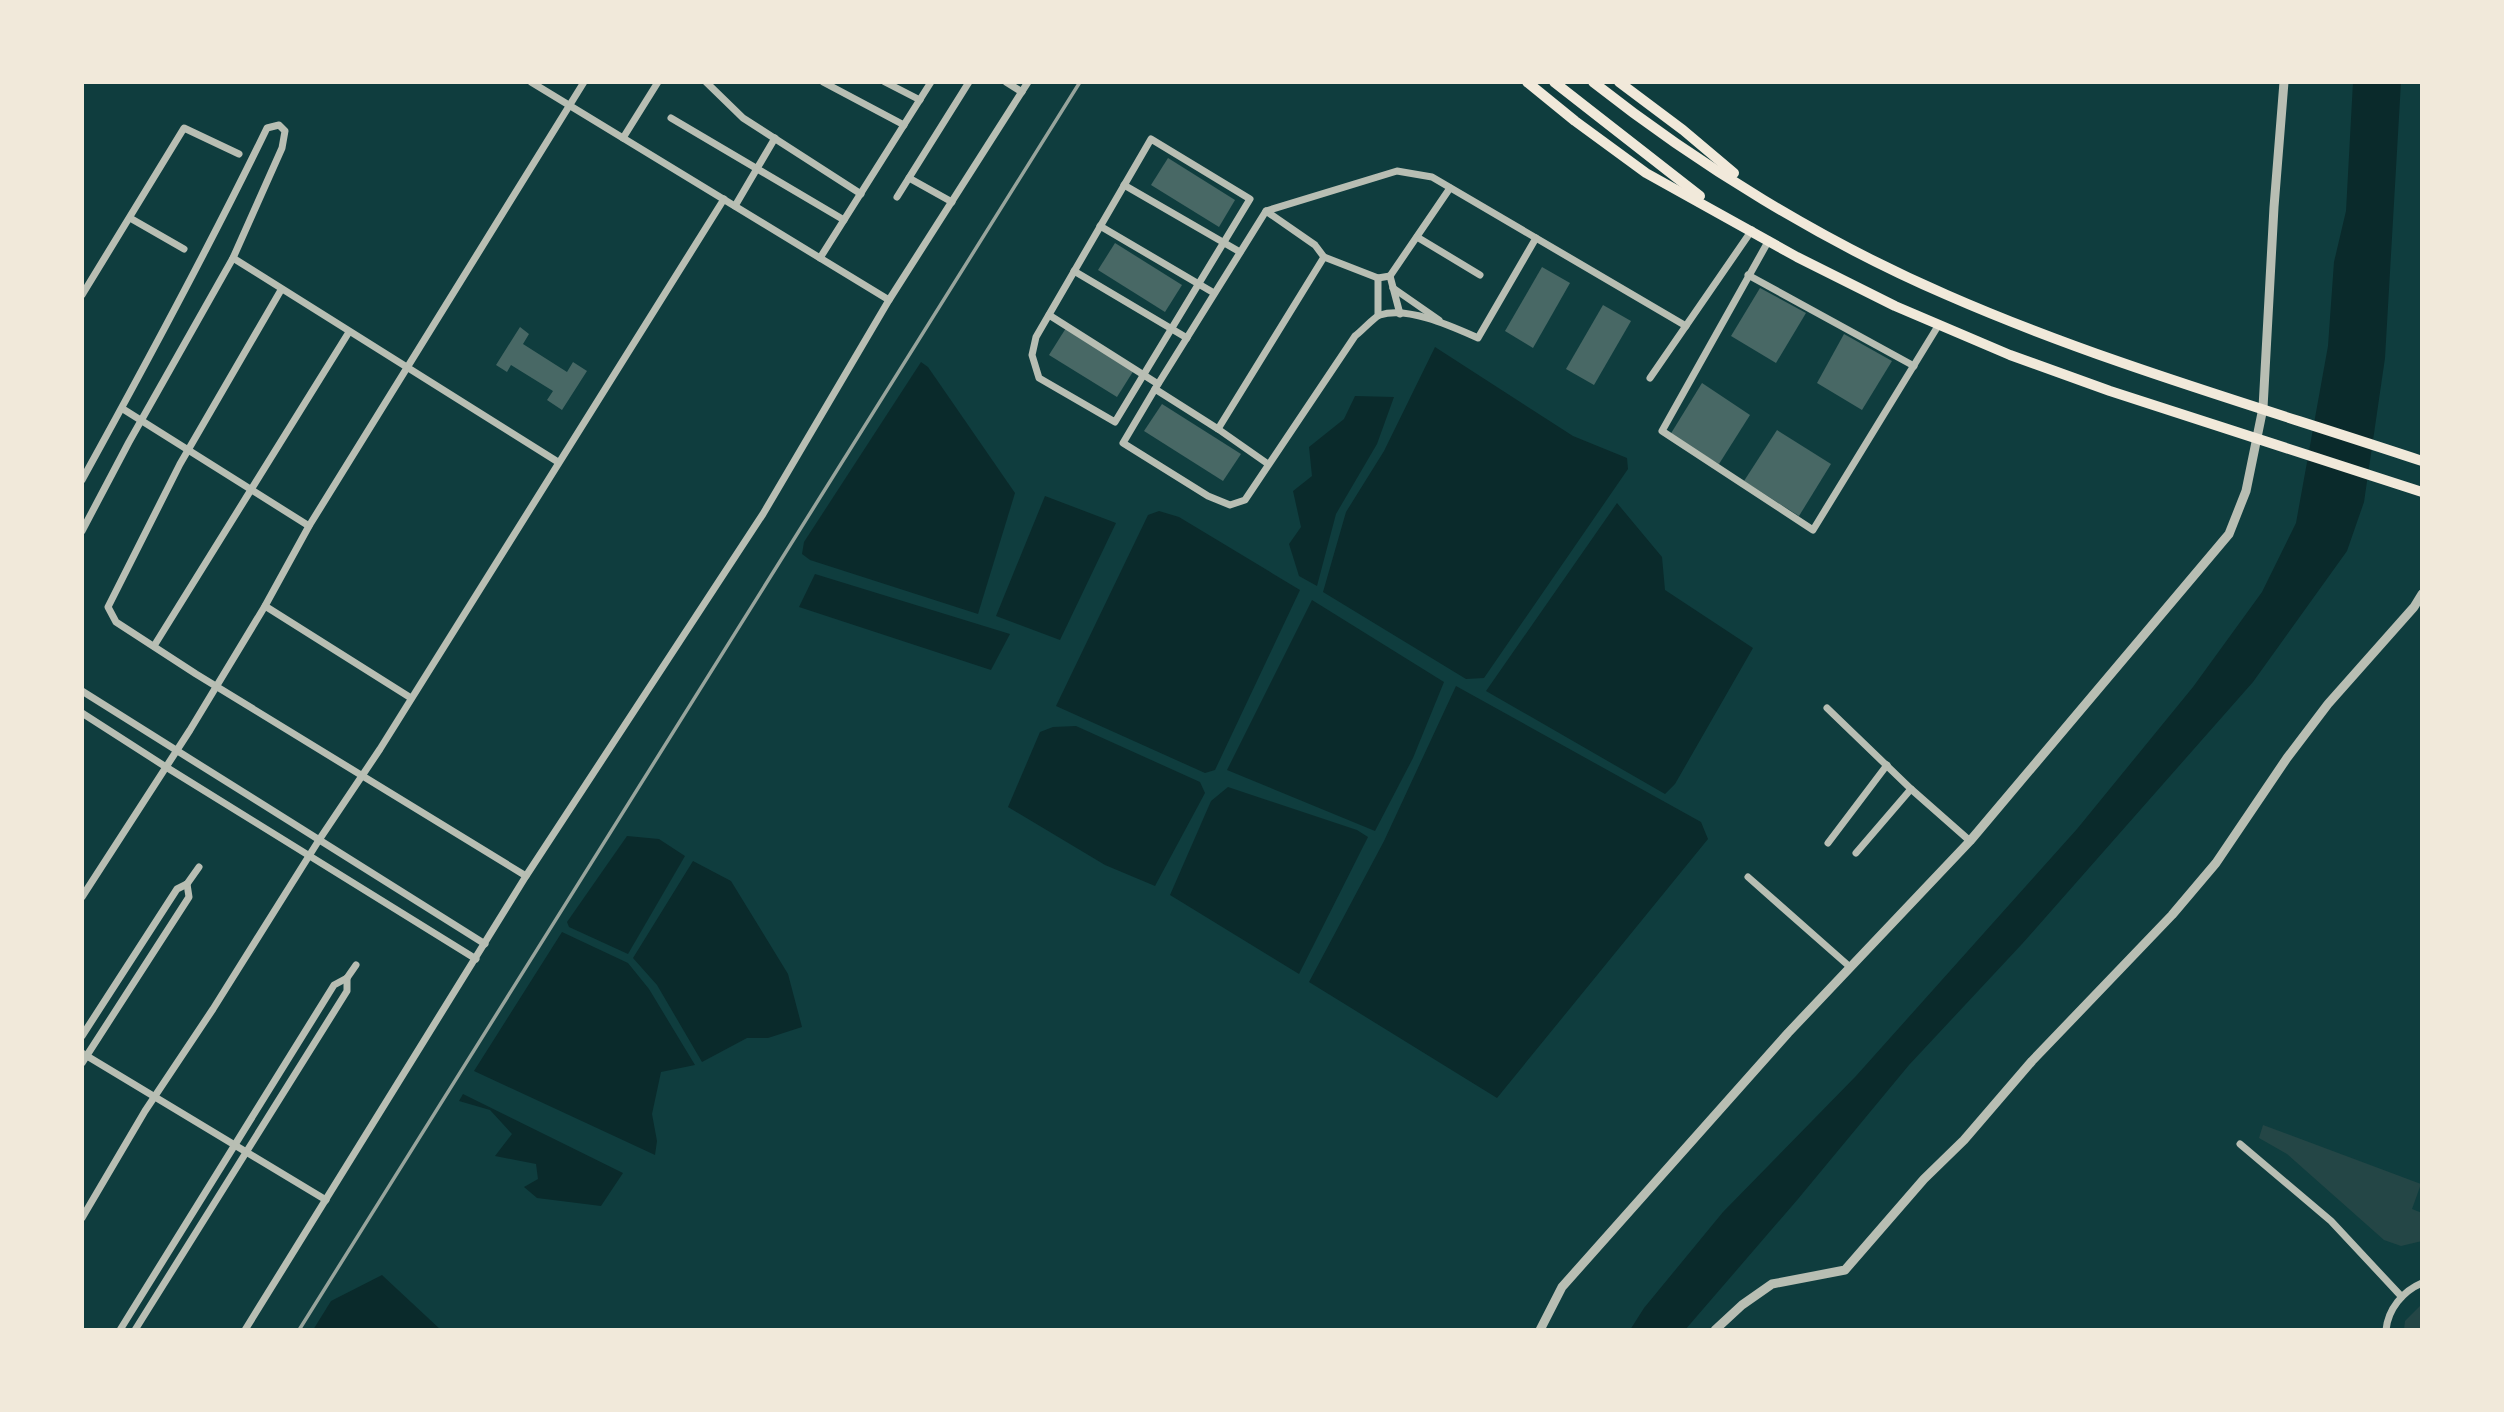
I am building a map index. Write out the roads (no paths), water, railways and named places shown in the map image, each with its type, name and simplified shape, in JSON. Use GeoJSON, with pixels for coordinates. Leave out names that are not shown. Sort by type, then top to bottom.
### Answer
{"type":"FeatureCollection","features":[{"type":"Feature","properties":{"kind":"main road"},"geometry":{"type":"LineString","coordinates":[[1527,82],[1646,173],[1808,262],[1938,326],[2110,391],[2422,492]]}},
{"type":"Feature","properties":{"kind":"main road"},"geometry":{"type":"LineString","coordinates":[[1554,82],[1717,210]]}},
{"type":"Feature","properties":{"kind":"main road"},"geometry":{"type":"LineString","coordinates":[[1593,82],[1672,141],[1758,194],[1826,235],[1946,295],[2127,364],[2422,461]]}},
{"type":"Feature","properties":{"kind":"main road"},"geometry":{"type":"LineString","coordinates":[[1619,82],[1683,130],[1758,194]]}},
{"type":"Feature","properties":{"kind":"street"},"geometry":{"type":"LineString","coordinates":[[531,82],[889,300]]}},
{"type":"Feature","properties":{"kind":"street"},"geometry":{"type":"LineString","coordinates":[[82,897],[216,687],[265,607],[309,526],[584,82]]}},
{"type":"Feature","properties":{"kind":"street"},"geometry":{"type":"LineString","coordinates":[[624,138],[658,82]]}},
{"type":"Feature","properties":{"kind":"street"},"geometry":{"type":"LineString","coordinates":[[706,82],[743,118],[861,194]]}},
{"type":"Feature","properties":{"kind":"street"},"geometry":{"type":"LineString","coordinates":[[823,82],[904,125]]}},
{"type":"Feature","properties":{"kind":"street"},"geometry":{"type":"LineString","coordinates":[[885,82],[920,100]]}},
{"type":"Feature","properties":{"kind":"street"},"geometry":{"type":"LineString","coordinates":[[820,258],[931,82]]}},
{"type":"Feature","properties":{"kind":"street"},"geometry":{"type":"LineString","coordinates":[[897,197],[969,82]]}},
{"type":"Feature","properties":{"kind":"street"},"geometry":{"type":"LineString","coordinates":[[1006,82],[1022,92]]}},
{"type":"Feature","properties":{"kind":"street"},"geometry":{"type":"LineString","coordinates":[[245,1330],[526,876],[763,514],[889,300],[1028,82]]}},
{"type":"Feature","properties":{"kind":"street"},"geometry":{"type":"LineString","coordinates":[[1540,1330],[1562,1287],[1788,1033],[1970,841],[2229,534],[2246,491],[2263,408],[2284,82]]}},
{"type":"Feature","properties":{"kind":"street"},"geometry":{"type":"LineString","coordinates":[[671,118],[844,220]]}},
{"type":"Feature","properties":{"kind":"street"},"geometry":{"type":"LineString","coordinates":[[82,481],[214,237],[267,128],[279,125],[285,131],[282,148],[233,258],[82,531]]}},
{"type":"Feature","properties":{"kind":"street"},"geometry":{"type":"LineString","coordinates":[[82,295],[184,128],[239,153]]}},
{"type":"Feature","properties":{"kind":"street"},"geometry":{"type":"LineString","coordinates":[[735,206],[775,138]]}},
{"type":"Feature","properties":{"kind":"street"},"geometry":{"type":"LineString","coordinates":[[1151,139],[1250,199],[1115,422],[1040,377],[1032,355],[1036,337],[1124,185],[1151,139]]}},
{"type":"Feature","properties":{"kind":"street"},"geometry":{"type":"LineString","coordinates":[[1536,238],[1478,338],[1443,323],[1400,314],[1378,315],[1355,336],[1245,500],[1230,505],[1208,496],[1123,443],[1266,211],[1397,171],[1432,177],[1450,188],[1536,238],[1686,326]]}},
{"type":"Feature","properties":{"kind":"street"},"geometry":{"type":"LineString","coordinates":[[909,178],[952,202]]}},
{"type":"Feature","properties":{"kind":"street"},"geometry":{"type":"LineString","coordinates":[[1124,185],[1240,252]]}},
{"type":"Feature","properties":{"kind":"street"},"geometry":{"type":"LineString","coordinates":[[1266,211],[1315,245],[1324,257],[1378,278],[1390,276],[1450,188]]}},
{"type":"Feature","properties":{"kind":"street"},"geometry":{"type":"LineString","coordinates":[[82,1218],[155,1097],[319,840],[363,776],[724,200]]}},
{"type":"Feature","properties":{"kind":"street"},"geometry":{"type":"LineString","coordinates":[[130,218],[184,249]]}},
{"type":"Feature","properties":{"kind":"street"},"geometry":{"type":"LineString","coordinates":[[1100,226],[1214,293]]}},
{"type":"Feature","properties":{"kind":"street"},"geometry":{"type":"LineString","coordinates":[[1650,377],[1752,230]]}},
{"type":"Feature","properties":{"kind":"street"},"geometry":{"type":"LineString","coordinates":[[1417,237],[1480,275]]}},
{"type":"Feature","properties":{"kind":"street"},"geometry":{"type":"LineString","coordinates":[[1769,240],[1662,431],[1813,530],[1938,326]]}},
{"type":"Feature","properties":{"kind":"street"},"geometry":{"type":"LineString","coordinates":[[1218,429],[1324,257]]}},
{"type":"Feature","properties":{"kind":"street"},"geometry":{"type":"LineString","coordinates":[[233,258],[558,463]]}},
{"type":"Feature","properties":{"kind":"street"},"geometry":{"type":"LineString","coordinates":[[1074,271],[1187,338]]}},
{"type":"Feature","properties":{"kind":"street"},"geometry":{"type":"LineString","coordinates":[[1748,275],[1914,366]]}},
{"type":"Feature","properties":{"kind":"street"},"geometry":{"type":"LineString","coordinates":[[1390,276],[1400,314]]}},
{"type":"Feature","properties":{"kind":"street"},"geometry":{"type":"LineString","coordinates":[[1378,278],[1378,315]]}},
{"type":"Feature","properties":{"kind":"street"},"geometry":{"type":"LineString","coordinates":[[1393,288],[1443,323]]}},
{"type":"Feature","properties":{"kind":"street"},"geometry":{"type":"LineString","coordinates":[[281,290],[189,449],[108,607],[116,622],[216,687],[526,876]]}},
{"type":"Feature","properties":{"kind":"street"},"geometry":{"type":"LineString","coordinates":[[1049,315],[1144,374],[1156,386],[1268,464]]}},
{"type":"Feature","properties":{"kind":"street"},"geometry":{"type":"LineString","coordinates":[[154,646],[349,332]]}},
{"type":"Feature","properties":{"kind":"street"},"geometry":{"type":"LineString","coordinates":[[123,409],[309,526]]}},
{"type":"Feature","properties":{"kind":"street"},"geometry":{"type":"LineString","coordinates":[[1715,1330],[1742,1305],[1772,1284],[1845,1270],[2032,1061],[2172,915],[2216,863],[2287,758],[2328,704],[2414,607],[2422,594]]}},
{"type":"Feature","properties":{"kind":"street"},"geometry":{"type":"LineString","coordinates":[[265,607],[411,698]]}},
{"type":"Feature","properties":{"kind":"street"},"geometry":{"type":"LineString","coordinates":[[82,691],[485,944]]}},
{"type":"Feature","properties":{"kind":"street"},"geometry":{"type":"LineString","coordinates":[[1827,708],[1911,789],[1970,841]]}},
{"type":"Feature","properties":{"kind":"street"},"geometry":{"type":"LineString","coordinates":[[82,713],[476,959]]}},
{"type":"Feature","properties":{"kind":"street"},"geometry":{"type":"LineString","coordinates":[[1828,843],[1887,765]]}},
{"type":"Feature","properties":{"kind":"street"},"geometry":{"type":"LineString","coordinates":[[1856,853],[1911,789]]}},
{"type":"Feature","properties":{"kind":"street"},"geometry":{"type":"LineString","coordinates":[[82,1035],[177,889],[187,884],[199,867]]}},
{"type":"Feature","properties":{"kind":"street"},"geometry":{"type":"LineString","coordinates":[[1748,877],[1850,967]]}},
{"type":"Feature","properties":{"kind":"street"},"geometry":{"type":"LineString","coordinates":[[187,884],[189,897],[84,1057],[326,1200]]}},
{"type":"Feature","properties":{"kind":"street"},"geometry":{"type":"LineString","coordinates":[[120,1330],[334,985],[347,978],[356,965]]}},
{"type":"Feature","properties":{"kind":"street"},"geometry":{"type":"LineString","coordinates":[[135,1330],[347,991],[347,978]]}},
{"type":"Feature","properties":{"kind":"street"},"geometry":{"type":"LineString","coordinates":[[2240,1144],[2331,1221],[2401,1296]]}},
{"type":"Feature","properties":{"kind":"street"},"geometry":{"type":"LineString","coordinates":[[2386,1330],[2392,1309],[2401,1296],[2422,1283]]}},
{"type":"Feature","properties":{"kind":"railway"},"geometry":{"type":"LineString","coordinates":[[299,1330],[1080,82]]}}]}
